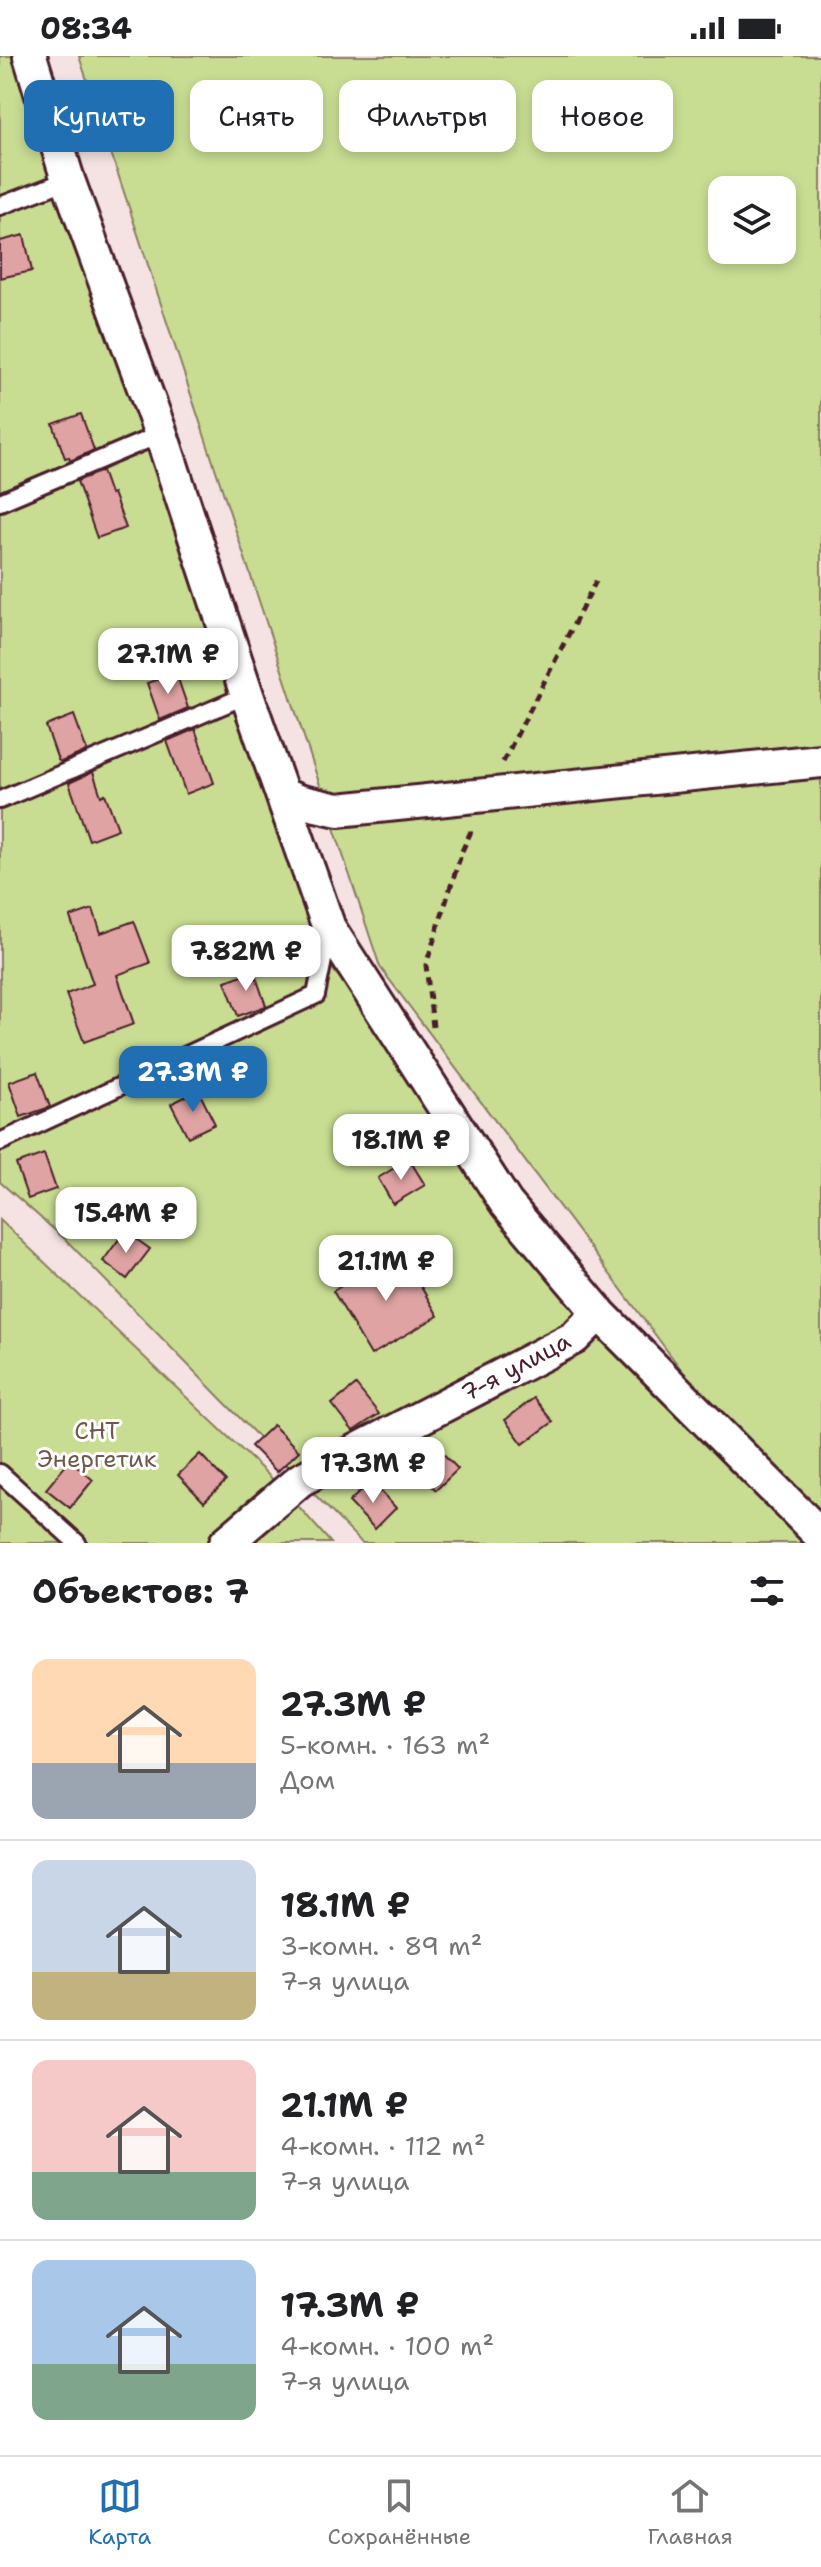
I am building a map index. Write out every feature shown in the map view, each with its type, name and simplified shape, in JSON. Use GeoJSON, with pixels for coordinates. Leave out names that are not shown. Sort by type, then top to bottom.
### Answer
{"type":"FeatureCollection","features":[{"type":"Feature","properties":{"kind":"street"},"geometry":{"type":"LineString","coordinates":[[30,56],[68,180],[161,434],[247,695],[329,928],[506,1203],[599,1313],[821,1536]]}},
{"type":"Feature","properties":{"kind":"street"},"geometry":{"type":"LineString","coordinates":[[283,795],[338,810],[821,761]]}},
{"type":"Feature","properties":{"kind":"street","name":"7-я улица"},"geometry":{"type":"LineString","coordinates":[[226,1543],[300,1480],[574,1338],[599,1313]]}},
{"type":"Feature","properties":{"kind":"lane"},"geometry":{"type":"LineString","coordinates":[[0,206],[68,180]]}},
{"type":"Feature","properties":{"kind":"lane"},"geometry":{"type":"LineString","coordinates":[[0,502],[161,434]]}},
{"type":"Feature","properties":{"kind":"lane"},"geometry":{"type":"LineString","coordinates":[[0,800],[247,695]]}},
{"type":"Feature","properties":{"kind":"lane"},"geometry":{"type":"LineString","coordinates":[[0,1142],[316,995],[329,928]]}},
{"type":"Feature","properties":{"kind":"lane"},"geometry":{"type":"LineString","coordinates":[[0,1473],[77,1543]]}},
{"type":"Feature","properties":{"kind":"path"},"geometry":{"type":"LineString","coordinates":[[435,1042],[426,965],[462,851],[486,795],[596,581]]}},
{"type":"Feature","properties":{"kind":"green space"},"geometry":{"type":"Polygon","coordinates":[[[0,56],[47,56],[54,80],[24,80],[24,152],[76,152],[317,950],[550,1236],[734,1440],[380,967],[111,152],[174,152],[174,80],[87,80],[79,56],[821,56],[821,1543],[362,1543],[67,1241],[0,1182],[0,56]]]}},
{"type":"Feature","properties":{"kind":"green space","name":"СНТ Энергетик"},"geometry":{"type":"Polygon","coordinates":[[[0,1220],[284,1490],[331,1543],[0,1543],[0,1220]]]}},
{"type":"Feature","properties":{"kind":"building"},"geometry":{"type":"Polygon","coordinates":[[[24,235],[32,271],[0,278],[0,241],[24,235]]]}},
{"type":"Feature","properties":{"kind":"building"},"geometry":{"type":"Polygon","coordinates":[[[81,414],[94,450],[70,461],[69,457],[65,458],[53,424],[81,414]]]}},
{"type":"Feature","properties":{"kind":"building"},"geometry":{"type":"Polygon","coordinates":[[[102,471],[126,528],[97,538],[77,481],[102,471]]]}},
{"type":"Feature","properties":{"kind":"building"},"geometry":{"type":"Polygon","coordinates":[[[176,673],[188,708],[160,720],[147,683],[176,673]]]}},
{"type":"Feature","properties":{"kind":"building"},"geometry":{"type":"Polygon","coordinates":[[[74,715],[87,751],[61,762],[46,726],[74,715]]]}},
{"type":"Feature","properties":{"kind":"building"},"geometry":{"type":"Polygon","coordinates":[[[195,729],[214,783],[186,794],[167,741],[195,729]]]}},
{"type":"Feature","properties":{"kind":"building"},"geometry":{"type":"Polygon","coordinates":[[[93,772],[118,829],[89,840],[69,783],[93,772]]]}},
{"type":"Feature","properties":{"kind":"building"},"geometry":{"type":"Polygon","coordinates":[[[93,909],[101,933],[134,921],[150,963],[117,975],[134,1024],[84,1042],[66,994],[93,984],[70,917],[93,909]]]}},
{"type":"Feature","properties":{"kind":"building"},"geometry":{"type":"Polygon","coordinates":[[[254,971],[266,1006],[238,1016],[225,981],[254,971]]]}},
{"type":"Feature","properties":{"kind":"building"},"geometry":{"type":"Polygon","coordinates":[[[37,1072],[50,1107],[21,1117],[9,1082],[37,1072]]]}},
{"type":"Feature","properties":{"kind":"building"},"geometry":{"type":"Polygon","coordinates":[[[198,1090],[215,1124],[188,1137],[171,1104],[198,1090]]]}},
{"type":"Feature","properties":{"kind":"building"},"geometry":{"type":"Polygon","coordinates":[[[44,1154],[56,1189],[28,1199],[16,1164],[44,1154]]]}},
{"type":"Feature","properties":{"kind":"building"},"geometry":{"type":"Polygon","coordinates":[[[409,1159],[425,1185],[393,1204],[378,1178],[409,1159]]]}},
{"type":"Feature","properties":{"kind":"building"},"geometry":{"type":"Polygon","coordinates":[[[125,1231],[150,1249],[127,1279],[103,1261],[125,1231]]]}},
{"type":"Feature","properties":{"kind":"building"},"geometry":{"type":"Polygon","coordinates":[[[400,1251],[438,1316],[371,1355],[333,1291],[400,1251]]]}},
{"type":"Feature","properties":{"kind":"building"},"geometry":{"type":"Polygon","coordinates":[[[356,1385],[379,1414],[353,1431],[332,1404],[356,1385]]]}},
{"type":"Feature","properties":{"kind":"building"},"geometry":{"type":"Polygon","coordinates":[[[534,1398],[553,1422],[523,1444],[505,1420],[534,1398]]]}},
{"type":"Feature","properties":{"kind":"building"},"geometry":{"type":"Polygon","coordinates":[[[273,1425],[299,1451],[277,1472],[251,1446],[273,1425]]]}},
{"type":"Feature","properties":{"kind":"building"},"geometry":{"type":"Polygon","coordinates":[[[432,1442],[458,1469],[436,1490],[410,1464],[432,1442]]]}},
{"type":"Feature","properties":{"kind":"building"},"geometry":{"type":"Polygon","coordinates":[[[200,1454],[226,1481],[204,1502],[178,1475],[200,1454]]]}},
{"type":"Feature","properties":{"kind":"building"},"geometry":{"type":"Polygon","coordinates":[[[70,1460],[93,1480],[70,1508],[46,1489],[70,1460]]]}},
{"type":"Feature","properties":{"kind":"building"},"geometry":{"type":"Polygon","coordinates":[[[371,1481],[396,1508],[375,1529],[349,1502],[371,1481]]]}}]}
